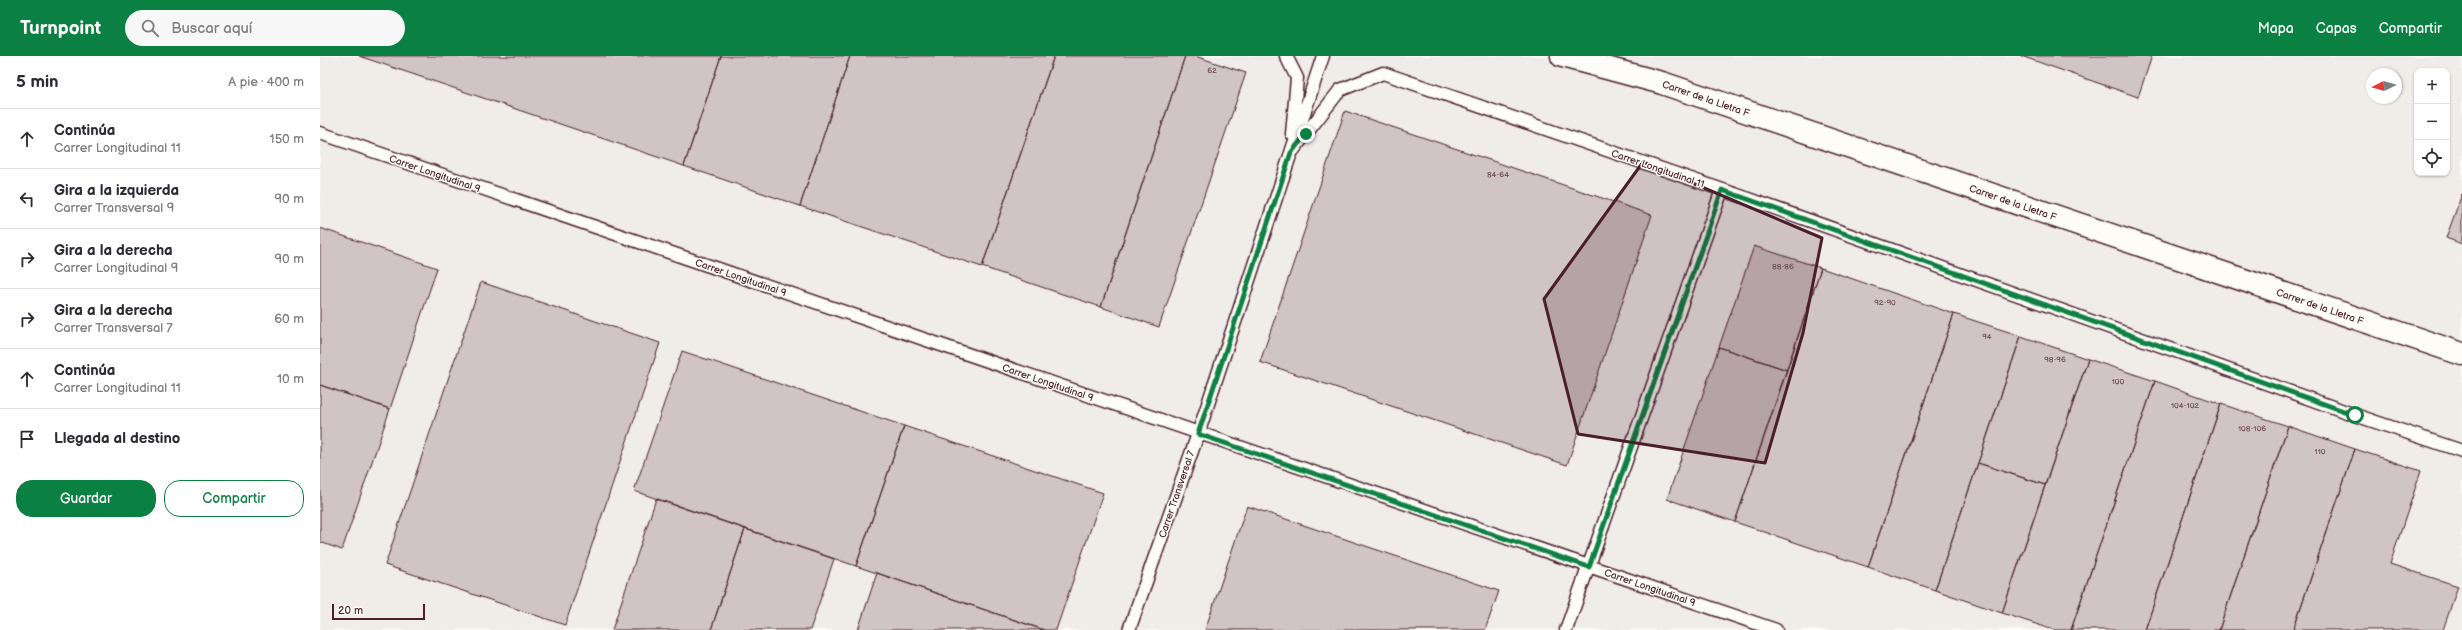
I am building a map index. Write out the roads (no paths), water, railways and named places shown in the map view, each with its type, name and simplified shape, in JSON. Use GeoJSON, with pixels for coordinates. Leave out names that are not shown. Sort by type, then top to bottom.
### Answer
{"type":"FeatureCollection","features":[{"type":"Feature","properties":{"kind":"street","name":"Carrer de la Lletra F"},"geometry":{"type":"LineString","coordinates":[[1562,56],[1662,83],[2462,354]]}},
{"type":"Feature","properties":{"kind":"lane"},"geometry":{"type":"LineString","coordinates":[[1286,56],[1297,78],[1291,153]]}},
{"type":"Feature","properties":{"kind":"lane"},"geometry":{"type":"LineString","coordinates":[[1291,153],[1323,56]]}},
{"type":"Feature","properties":{"kind":"lane","name":"Carrer Longitudinal 11"},"geometry":{"type":"LineString","coordinates":[[1291,153],[1340,90],[1383,73],[1722,190],[2355,415],[2462,451]]}},
{"type":"Feature","properties":{"kind":"lane","name":"Carrer Longitudinal 9"},"geometry":{"type":"LineString","coordinates":[[320,133],[1198,434],[1776,630]]}},
{"type":"Feature","properties":{"kind":"lane","name":"Carrer Transversal 7"},"geometry":{"type":"LineString","coordinates":[[1129,630],[1198,434],[1291,153]]}},
{"type":"Feature","properties":{"kind":"lane"},"geometry":{"type":"LineString","coordinates":[[1566,630],[1722,190]]}}]}
